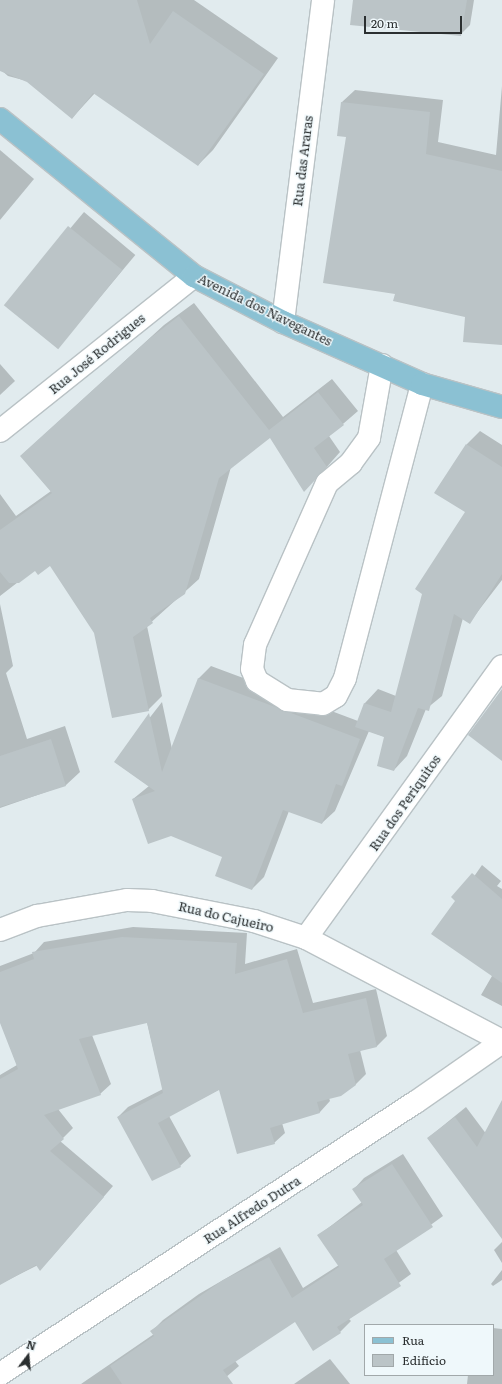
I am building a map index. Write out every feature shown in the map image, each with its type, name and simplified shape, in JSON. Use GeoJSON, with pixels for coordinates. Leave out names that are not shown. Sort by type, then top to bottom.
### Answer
{"type":"FeatureCollection","features":[{"type":"Feature","properties":{"kind":"main road","name":"Avenida dos Navegantes"},"geometry":{"type":"LineString","coordinates":[[0,119],[194,276],[283,322],[422,384],[502,407]]}},
{"type":"Feature","properties":{"kind":"street","name":"Rua das Araras"},"geometry":{"type":"LineString","coordinates":[[283,322],[323,0]]}},
{"type":"Feature","properties":{"kind":"street","name":"Rua José Rodrigues"},"geometry":{"type":"LineString","coordinates":[[0,431],[194,276]]}},
{"type":"Feature","properties":{"kind":"street"},"geometry":{"type":"LineString","coordinates":[[382,365],[369,438],[352,463],[327,483],[255,646],[252,669],[257,681],[287,700],[323,704],[336,696],[345,678],[422,384]]}},
{"type":"Feature","properties":{"kind":"street","name":"Rua dos Periquitos"},"geometry":{"type":"LineString","coordinates":[[306,938],[502,666]]}},
{"type":"Feature","properties":{"kind":"street","name":"Rua do Cajueiro"},"geometry":{"type":"LineString","coordinates":[[0,930],[37,916],[127,900],[152,901],[254,921],[306,938],[502,1042]]}},
{"type":"Feature","properties":{"kind":"street","name":"Rua Alfredo Dutra"},"geometry":{"type":"LineString","coordinates":[[0,1374],[416,1102],[502,1042]]}},
{"type":"Feature","properties":{"kind":"building"},"geometry":{"type":"Polygon","coordinates":[[[0,0],[137,0],[150,44],[173,11],[264,74],[198,166],[93,93],[72,119],[27,82],[0,71],[0,0]]]}},
{"type":"Feature","properties":{"kind":"building"},"geometry":{"type":"Polygon","coordinates":[[[353,0],[467,0],[461,36],[350,25],[353,0]]]}},
{"type":"Feature","properties":{"kind":"building"},"geometry":{"type":"Polygon","coordinates":[[[341,102],[430,112],[426,154],[502,171],[502,345],[463,342],[465,317],[393,301],[395,294],[323,283],[346,137],[337,136],[341,102]]]}},
{"type":"Feature","properties":{"kind":"building"},"geometry":{"type":"Polygon","coordinates":[[[68,226],[122,270],[58,349],[4,305],[68,226]]]}},
{"type":"Feature","properties":{"kind":"building"},"geometry":{"type":"Polygon","coordinates":[[[179,316],[269,430],[318,392],[344,425],[314,448],[327,467],[304,492],[270,438],[219,478],[185,594],[150,618],[153,623],[133,637],[149,711],[112,718],[94,633],[50,566],[38,575],[35,571],[19,583],[9,583],[0,572],[0,530],[52,493],[20,456],[149,339],[179,316]]]}},
{"type":"Feature","properties":{"kind":"building"},"geometry":{"type":"Polygon","coordinates":[[[466,444],[502,467],[502,574],[470,624],[454,614],[429,711],[418,708],[394,771],[377,766],[384,737],[355,727],[364,703],[391,712],[422,594],[415,589],[465,512],[434,493],[466,444]]]}},
{"type":"Feature","properties":{"kind":"building"},"geometry":{"type":"Polygon","coordinates":[[[198,678],[360,739],[342,786],[336,784],[322,824],[283,810],[252,890],[215,876],[222,857],[171,836],[148,844],[132,799],[155,791],[114,762],[149,713],[162,772],[198,678]]]}},
{"type":"Feature","properties":{"kind":"building"},"geometry":{"type":"Polygon","coordinates":[[[502,689],[502,761],[468,735],[502,689]]]}},
{"type":"Feature","properties":{"kind":"building"},"geometry":{"type":"Polygon","coordinates":[[[51,739],[66,786],[0,807],[0,756],[51,739]]]}},
{"type":"Feature","properties":{"kind":"building"},"geometry":{"type":"Polygon","coordinates":[[[472,873],[502,899],[502,983],[431,934],[455,901],[451,897],[472,873]]]}},
{"type":"Feature","properties":{"kind":"building"},"geometry":{"type":"Polygon","coordinates":[[[122,937],[237,943],[235,974],[287,959],[303,1013],[366,998],[377,1047],[348,1054],[356,1085],[341,1096],[317,1102],[320,1113],[270,1128],[275,1144],[237,1154],[219,1090],[158,1123],[181,1167],[152,1181],[117,1117],[163,1093],[147,1023],[79,1039],[101,1095],[44,1115],[64,1139],[50,1151],[104,1197],[40,1271],[36,1265],[0,1285],[0,1079],[18,1069],[0,1023],[0,972],[34,959],[32,952],[122,937]]]}},
{"type":"Feature","properties":{"kind":"building"},"geometry":{"type":"Polygon","coordinates":[[[502,1100],[502,1239],[427,1138],[455,1117],[477,1147],[502,1100]]]}},
{"type":"Feature","properties":{"kind":"building"},"geometry":{"type":"Polygon","coordinates":[[[392,1164],[433,1227],[384,1259],[401,1286],[337,1327],[341,1333],[313,1351],[295,1322],[223,1370],[233,1384],[122,1384],[110,1366],[154,1336],[150,1331],[223,1280],[269,1257],[292,1298],[339,1267],[317,1235],[363,1205],[352,1189],[392,1164]]]}}]}
